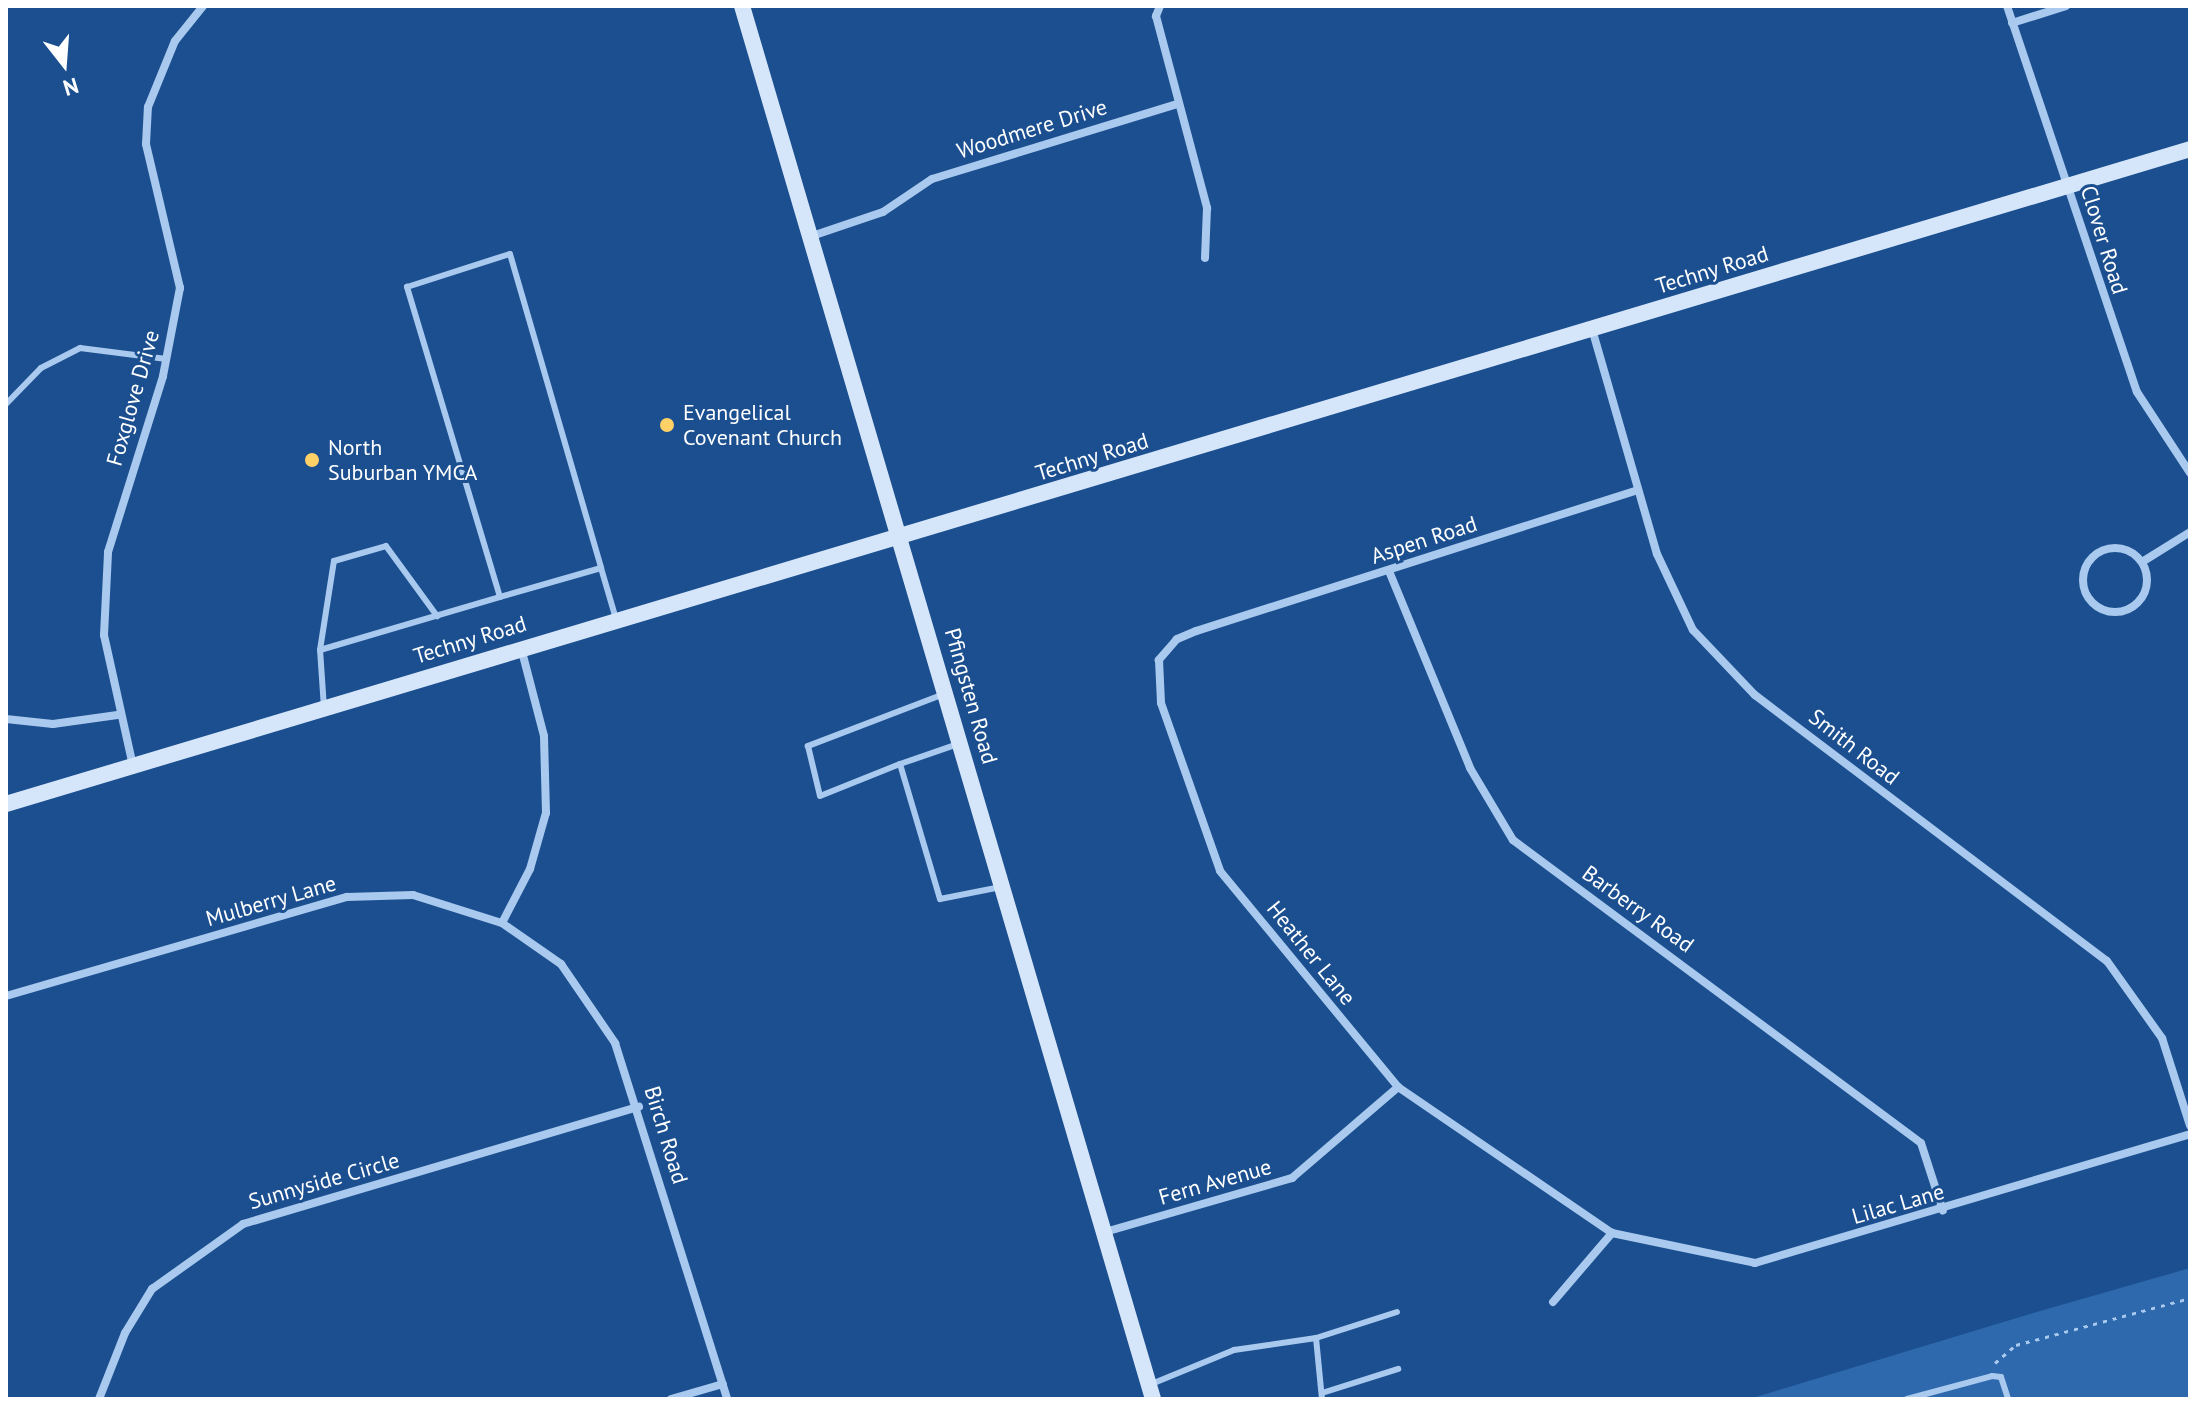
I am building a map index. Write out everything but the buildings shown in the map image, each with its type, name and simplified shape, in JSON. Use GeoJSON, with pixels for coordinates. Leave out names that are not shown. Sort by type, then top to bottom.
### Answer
{"type":"FeatureCollection","features":[{"type":"Feature","properties":{"kind":"main road","name":"Pfingsten Road"},"geometry":{"type":"LineString","coordinates":[[742,6],[962,742],[1151,1392]]}},
{"type":"Feature","properties":{"kind":"main road","name":"Techny Road"},"geometry":{"type":"LineString","coordinates":[[6,804],[2190,149]]}},
{"type":"Feature","properties":{"kind":"street","name":"Foxglove Drive"},"geometry":{"type":"LineString","coordinates":[[133,766],[117,715],[104,635],[108,552],[166,359],[180,288],[146,144],[148,107],[175,41],[203,6]]}},
{"type":"Feature","properties":{"kind":"street"},"geometry":{"type":"LineString","coordinates":[[1160,6],[1156,16],[1207,208],[1205,258]]}},
{"type":"Feature","properties":{"kind":"street","name":"Clover Road"},"geometry":{"type":"LineString","coordinates":[[2007,6],[2137,392],[2190,473]]}},
{"type":"Feature","properties":{"kind":"street"},"geometry":{"type":"LineString","coordinates":[[2012,23],[2066,6]]}},
{"type":"Feature","properties":{"kind":"street","name":"Woodmere Drive"},"geometry":{"type":"LineString","coordinates":[[809,237],[883,212],[932,179],[1177,104]]}},
{"type":"Feature","properties":{"kind":"street","name":"Smith Road"},"geometry":{"type":"LineString","coordinates":[[1592,329],[1657,554],[1693,630],[1717,659],[2107,961],[2162,1038],[2190,1126]]}},
{"type":"Feature","properties":{"kind":"street","name":"Aspen Road"},"geometry":{"type":"LineString","coordinates":[[1222,624],[1638,490]]}},
{"type":"Feature","properties":{"kind":"street"},"geometry":{"type":"LineString","coordinates":[[2142,562],[2190,532]]}},
{"type":"Feature","properties":{"kind":"street"},"geometry":{"type":"LineString","coordinates":[[2126,550],[2142,562],[2147,586],[2134,607],[2110,613],[2089,601],[2083,574],[2099,552],[2126,550]]}},
{"type":"Feature","properties":{"kind":"street","name":"Barberry Road"},"geometry":{"type":"LineString","coordinates":[[1389,571],[1470,768],[1513,840],[1921,1143],[1943,1211]]}},
{"type":"Feature","properties":{"kind":"street","name":"Heather Lane"},"geometry":{"type":"LineString","coordinates":[[1222,624],[1177,639],[1155,673],[1220,871],[1398,1087],[1612,1233]]}},
{"type":"Feature","properties":{"kind":"street"},"geometry":{"type":"LineString","coordinates":[[502,923],[530,869],[546,813],[544,736],[521,648]]}},
{"type":"Feature","properties":{"kind":"street"},"geometry":{"type":"LineString","coordinates":[[6,719],[53,724],[117,715]]}},
{"type":"Feature","properties":{"kind":"street","name":"Mulberry Lane"},"geometry":{"type":"LineString","coordinates":[[6,996],[347,897],[413,895],[502,923]]}},
{"type":"Feature","properties":{"kind":"street","name":"Birch Road"},"geometry":{"type":"LineString","coordinates":[[502,923],[561,964],[593,1005],[639,1107],[727,1399]]}},
{"type":"Feature","properties":{"kind":"street","name":"Fern Avenue"},"geometry":{"type":"LineString","coordinates":[[1105,1232],[1292,1178],[1398,1087]]}},
{"type":"Feature","properties":{"kind":"street","name":"Sunnyside Circle"},"geometry":{"type":"LineString","coordinates":[[99,1399],[125,1333],[152,1289],[243,1224],[639,1107]]}},
{"type":"Feature","properties":{"kind":"street","name":"Lilac Lane"},"geometry":{"type":"LineString","coordinates":[[1612,1233],[1755,1263],[1943,1211],[2190,1134]]}},
{"type":"Feature","properties":{"kind":"street"},"geometry":{"type":"LineString","coordinates":[[1553,1302],[1612,1233]]}},
{"type":"Feature","properties":{"kind":"street"},"geometry":{"type":"LineString","coordinates":[[671,1399],[723,1384]]}},
{"type":"Feature","properties":{"kind":"lane"},"geometry":{"type":"LineString","coordinates":[[500,597],[407,287],[510,254],[616,619]]}},
{"type":"Feature","properties":{"kind":"lane"},"geometry":{"type":"LineString","coordinates":[[6,404],[41,368],[80,348],[166,359]]}},
{"type":"Feature","properties":{"kind":"lane"},"geometry":{"type":"LineString","coordinates":[[324,708],[320,650],[334,561],[386,546],[437,616]]}},
{"type":"Feature","properties":{"kind":"lane"},"geometry":{"type":"LineString","coordinates":[[320,650],[601,568]]}},
{"type":"Feature","properties":{"kind":"lane"},"geometry":{"type":"LineString","coordinates":[[947,693],[808,746],[820,796],[962,742]]}},
{"type":"Feature","properties":{"kind":"lane"},"geometry":{"type":"LineString","coordinates":[[900,764],[940,899],[1004,886]]}},
{"type":"Feature","properties":{"kind":"lane"},"geometry":{"type":"LineString","coordinates":[[1151,1392],[1234,1350],[1316,1338],[1397,1312]]}},
{"type":"Feature","properties":{"kind":"lane"},"geometry":{"type":"LineString","coordinates":[[1316,1338],[1322,1396],[1398,1369]]}},
{"type":"Feature","properties":{"kind":"lane"},"geometry":{"type":"LineString","coordinates":[[1907,1399],[1978,1377],[2001,1377],[2008,1399]]}},
{"type":"Feature","properties":{"kind":"path"},"geometry":{"type":"LineString","coordinates":[[1978,1377],[2016,1345],[2190,1298]]}},
{"type":"Feature","properties":{"kind":"shaded area"},"geometry":{"type":"Polygon","coordinates":[[[2190,1268],[2190,1399],[1749,1399],[2040,1311],[2190,1268]]]}},
{"type":"Feature","properties":{"kind":"place","name":"Evangelical Covenant Church"},"geometry":{"type":"Point","coordinates":[667,425]}},
{"type":"Feature","properties":{"kind":"place","name":"North Suburban YMCA"},"geometry":{"type":"Point","coordinates":[312,460]}}]}
